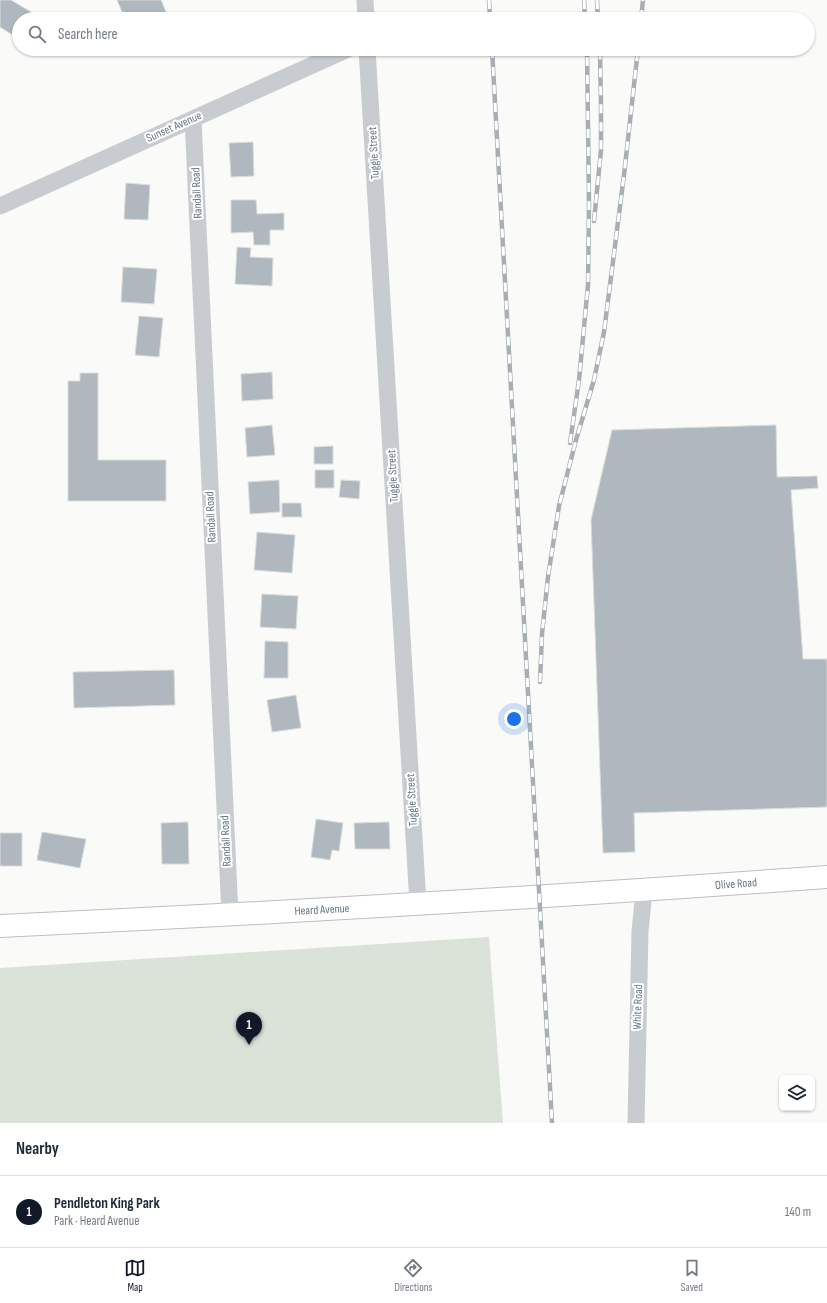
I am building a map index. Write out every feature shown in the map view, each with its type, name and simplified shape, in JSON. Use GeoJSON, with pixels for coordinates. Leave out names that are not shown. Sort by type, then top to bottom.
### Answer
{"type":"FeatureCollection","features":[{"type":"Feature","properties":{"kind":"street"},"geometry":{"type":"LineString","coordinates":[[365,0],[366,12]]}},
{"type":"Feature","properties":{"kind":"street","name":"Sunset Avenue"},"geometry":{"type":"LineString","coordinates":[[0,206],[332,56]]}},
{"type":"Feature","properties":{"kind":"street","name":"Tuggle Street"},"geometry":{"type":"LineString","coordinates":[[368,56],[418,904]]}},
{"type":"Feature","properties":{"kind":"street","name":"Randall Road"},"geometry":{"type":"LineString","coordinates":[[193,119],[230,915]]}},
{"type":"Feature","properties":{"kind":"street","name":"Olive Road"},"geometry":{"type":"LineString","coordinates":[[644,891],[827,877]]}},
{"type":"Feature","properties":{"kind":"street","name":"Heard Avenue"},"geometry":{"type":"LineString","coordinates":[[0,926],[230,915],[644,891]]}},
{"type":"Feature","properties":{"kind":"street","name":"White Road"},"geometry":{"type":"LineString","coordinates":[[636,1123],[640,931],[644,891]]}},
{"type":"Feature","properties":{"kind":"shaded area"},"geometry":{"type":"Polygon","coordinates":[[[489,937],[503,1123],[0,1123],[0,968],[489,937]]]}},
{"type":"Feature","properties":{"kind":"building"},"geometry":{"type":"Polygon","coordinates":[[[0,0],[11,0],[31,12],[12,12],[12,35],[0,27],[0,0]]]}},
{"type":"Feature","properties":{"kind":"building"},"geometry":{"type":"Polygon","coordinates":[[[117,0],[161,0],[166,12],[122,12],[117,0]]]}},
{"type":"Feature","properties":{"kind":"building"},"geometry":{"type":"Polygon","coordinates":[[[253,142],[254,176],[231,177],[229,143],[253,142]]]}},
{"type":"Feature","properties":{"kind":"building"},"geometry":{"type":"Polygon","coordinates":[[[126,183],[150,185],[148,220],[124,219],[126,183]]]}},
{"type":"Feature","properties":{"kind":"building"},"geometry":{"type":"Polygon","coordinates":[[[231,200],[256,200],[257,214],[284,213],[284,230],[270,230],[270,245],[254,245],[253,232],[231,233],[231,200]]]}},
{"type":"Feature","properties":{"kind":"building"},"geometry":{"type":"Polygon","coordinates":[[[237,247],[251,248],[250,257],[273,258],[272,286],[235,284],[237,247]]]}},
{"type":"Feature","properties":{"kind":"building"},"geometry":{"type":"Polygon","coordinates":[[[123,267],[157,269],[154,304],[121,302],[123,267]]]}},
{"type":"Feature","properties":{"kind":"building"},"geometry":{"type":"Polygon","coordinates":[[[139,316],[163,318],[159,357],[135,355],[139,316]]]}},
{"type":"Feature","properties":{"kind":"building"},"geometry":{"type":"Polygon","coordinates":[[[272,372],[273,399],[242,401],[241,374],[272,372]]]}},
{"type":"Feature","properties":{"kind":"building"},"geometry":{"type":"Polygon","coordinates":[[[80,373],[98,373],[98,460],[166,460],[166,501],[68,501],[68,381],[80,381],[80,373]]]}},
{"type":"Feature","properties":{"kind":"building"},"geometry":{"type":"Polygon","coordinates":[[[272,425],[275,455],[247,457],[245,428],[272,425]]]}},
{"type":"Feature","properties":{"kind":"building"},"geometry":{"type":"Polygon","coordinates":[[[776,425],[777,477],[817,476],[818,488],[791,490],[803,659],[827,659],[827,807],[634,813],[635,852],[603,853],[591,520],[612,430],[776,425]]]}},
{"type":"Feature","properties":{"kind":"building"},"geometry":{"type":"Polygon","coordinates":[[[333,446],[333,464],[314,464],[314,447],[333,446]]]}},
{"type":"Feature","properties":{"kind":"building"},"geometry":{"type":"Polygon","coordinates":[[[315,470],[334,470],[334,488],[315,488],[315,470]]]}},
{"type":"Feature","properties":{"kind":"building"},"geometry":{"type":"Polygon","coordinates":[[[279,480],[280,512],[250,514],[248,482],[279,480]]]}},
{"type":"Feature","properties":{"kind":"building"},"geometry":{"type":"Polygon","coordinates":[[[341,480],[360,481],[359,499],[339,497],[341,480]]]}},
{"type":"Feature","properties":{"kind":"building"},"geometry":{"type":"Polygon","coordinates":[[[282,503],[301,503],[302,517],[282,517],[282,503]]]}},
{"type":"Feature","properties":{"kind":"building"},"geometry":{"type":"Polygon","coordinates":[[[257,532],[295,535],[292,573],[254,570],[257,532]]]}},
{"type":"Feature","properties":{"kind":"building"},"geometry":{"type":"Polygon","coordinates":[[[262,594],[298,596],[296,629],[260,627],[262,594]]]}},
{"type":"Feature","properties":{"kind":"building"},"geometry":{"type":"Polygon","coordinates":[[[265,641],[288,642],[288,678],[264,678],[265,641]]]}},
{"type":"Feature","properties":{"kind":"building"},"geometry":{"type":"Polygon","coordinates":[[[174,670],[175,705],[74,708],[73,672],[174,670]]]}},
{"type":"Feature","properties":{"kind":"building"},"geometry":{"type":"Polygon","coordinates":[[[296,695],[301,728],[272,732],[267,700],[296,695]]]}},
{"type":"Feature","properties":{"kind":"building"},"geometry":{"type":"Polygon","coordinates":[[[316,819],[343,823],[339,851],[332,850],[330,860],[311,857],[316,819]]]}},
{"type":"Feature","properties":{"kind":"building"},"geometry":{"type":"Polygon","coordinates":[[[188,822],[189,864],[162,864],[161,823],[188,822]]]}},
{"type":"Feature","properties":{"kind":"building"},"geometry":{"type":"Polygon","coordinates":[[[389,822],[390,849],[355,849],[354,823],[389,822]]]}},
{"type":"Feature","properties":{"kind":"building"},"geometry":{"type":"Polygon","coordinates":[[[42,832],[86,839],[80,868],[37,860],[42,832]]]}},
{"type":"Feature","properties":{"kind":"building"},"geometry":{"type":"Polygon","coordinates":[[[0,833],[22,833],[22,866],[0,866],[0,833]]]}},
{"type":"Feature","properties":{"kind":"railway"},"geometry":{"type":"LineString","coordinates":[[489,0],[490,12]]}},
{"type":"Feature","properties":{"kind":"railway"},"geometry":{"type":"LineString","coordinates":[[584,0],[585,12]]}},
{"type":"Feature","properties":{"kind":"railway"},"geometry":{"type":"LineString","coordinates":[[597,0],[598,12]]}},
{"type":"Feature","properties":{"kind":"railway"},"geometry":{"type":"LineString","coordinates":[[642,12],[643,0]]}},
{"type":"Feature","properties":{"kind":"railway"},"geometry":{"type":"LineString","coordinates":[[492,56],[552,1123]]}},
{"type":"Feature","properties":{"kind":"railway"},"geometry":{"type":"LineString","coordinates":[[570,443],[579,380],[588,285],[589,203],[587,56]]}},
{"type":"Feature","properties":{"kind":"railway"},"geometry":{"type":"LineString","coordinates":[[594,221],[601,150],[600,56]]}},
{"type":"Feature","properties":{"kind":"railway"},"geometry":{"type":"LineString","coordinates":[[540,682],[542,634],[548,577],[559,506],[576,440],[594,380],[604,332],[637,56]]}},
{"type":"Feature","properties":{"kind":"place","name":"Pendleton King Park"},"geometry":{"type":"Point","coordinates":[249,1045]}}]}
